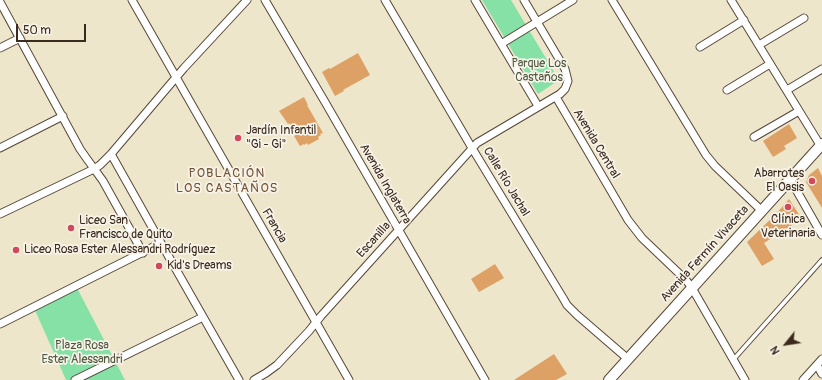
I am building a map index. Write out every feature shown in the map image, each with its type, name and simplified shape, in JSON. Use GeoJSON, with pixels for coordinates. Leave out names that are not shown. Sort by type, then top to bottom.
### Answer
{"type":"FeatureCollection","features":[{"type":"Feature","properties":{"kind":"main road","name":"Avenida Fermín Vivaceta"},"geometry":{"type":"LineString","coordinates":[[609,380],[821,144]]}},
{"type":"Feature","properties":{"kind":"street","name":"Francia"},"geometry":{"type":"LineString","coordinates":[[132,0],[349,380]]}},
{"type":"Feature","properties":{"kind":"street"},"geometry":{"type":"LineString","coordinates":[[0,214],[100,165],[176,77],[246,0]]}},
{"type":"Feature","properties":{"kind":"street","name":"Avenida Inglaterra"},"geometry":{"type":"LineString","coordinates":[[265,0],[329,108],[485,380]]}},
{"type":"Feature","properties":{"kind":"street","name":"Calle Río Jachal"},"geometry":{"type":"LineString","coordinates":[[385,0],[567,305],[628,359]]}},
{"type":"Feature","properties":{"kind":"street"},"geometry":{"type":"LineString","coordinates":[[475,0],[538,106]]}},
{"type":"Feature","properties":{"kind":"street"},"geometry":{"type":"LineString","coordinates":[[524,0],[562,63],[566,73],[568,81],[566,87],[562,93],[556,97]]}},
{"type":"Feature","properties":{"kind":"street"},"geometry":{"type":"LineString","coordinates":[[501,44],[573,0]]}},
{"type":"Feature","properties":{"kind":"street"},"geometry":{"type":"LineString","coordinates":[[612,0],[706,155],[715,166],[762,211]]}},
{"type":"Feature","properties":{"kind":"street"},"geometry":{"type":"LineString","coordinates":[[733,1],[770,64],[821,144]]}},
{"type":"Feature","properties":{"kind":"street"},"geometry":{"type":"LineString","coordinates":[[0,2],[82,152],[106,185],[143,253]]}},
{"type":"Feature","properties":{"kind":"street"},"geometry":{"type":"LineString","coordinates":[[759,45],[804,18]]}},
{"type":"Feature","properties":{"kind":"street"},"geometry":{"type":"LineString","coordinates":[[700,47],[744,20]]}},
{"type":"Feature","properties":{"kind":"street"},"geometry":{"type":"LineString","coordinates":[[0,48],[20,38]]}},
{"type":"Feature","properties":{"kind":"street"},"geometry":{"type":"LineString","coordinates":[[727,90],[770,64]]}},
{"type":"Feature","properties":{"kind":"street"},"geometry":{"type":"LineString","coordinates":[[787,90],[822,69]]}},
{"type":"Feature","properties":{"kind":"street","name":"Escanilla"},"geometry":{"type":"LineString","coordinates":[[254,380],[277,365],[309,331],[472,148],[481,140],[556,97]]}},
{"type":"Feature","properties":{"kind":"street","name":"Avenida Central"},"geometry":{"type":"LineString","coordinates":[[556,97],[635,229],[642,238],[686,280],[692,288],[745,380]]}},
{"type":"Feature","properties":{"kind":"street"},"geometry":{"type":"LineString","coordinates":[[754,137],[799,111]]}},
{"type":"Feature","properties":{"kind":"street"},"geometry":{"type":"LineString","coordinates":[[0,148],[63,116]]}},
{"type":"Feature","properties":{"kind":"street"},"geometry":{"type":"LineString","coordinates":[[111,154],[239,380]]}},
{"type":"Feature","properties":{"kind":"street"},"geometry":{"type":"LineString","coordinates":[[790,179],[822,235]]}},
{"type":"Feature","properties":{"kind":"street"},"geometry":{"type":"LineString","coordinates":[[0,324],[161,244]]}},
{"type":"Feature","properties":{"kind":"street"},"geometry":{"type":"LineString","coordinates":[[75,380],[203,317]]}},
{"type":"Feature","properties":{"kind":"street"},"geometry":{"type":"LineString","coordinates":[[819,362],[822,374]]}},
{"type":"Feature","properties":{"kind":"street"},"geometry":{"type":"LineString","coordinates":[[803,380],[819,362]]}},
{"type":"Feature","properties":{"kind":"lane"},"geometry":{"type":"LineString","coordinates":[[733,360],[822,260]]}},
{"type":"Feature","properties":{"kind":"green space","name":"Parque Los Castaños"},"geometry":{"type":"Polygon","coordinates":[[[482,0],[511,0],[559,80],[538,94],[482,0]]]}},
{"type":"Feature","properties":{"kind":"green space","name":"Plaza Rosa Ester Alessandri"},"geometry":{"type":"Polygon","coordinates":[[[76,286],[125,380],[66,380],[34,308],[76,286]]]}},
{"type":"Feature","properties":{"kind":"building"},"geometry":{"type":"Polygon","coordinates":[[[358,53],[370,75],[335,96],[322,72],[358,53]]]}},
{"type":"Feature","properties":{"kind":"building"},"geometry":{"type":"Polygon","coordinates":[[[304,97],[323,133],[318,137],[319,139],[308,145],[307,143],[300,146],[289,123],[288,124],[279,111],[304,97]]]}},
{"type":"Feature","properties":{"kind":"building"},"geometry":{"type":"Polygon","coordinates":[[[789,124],[797,138],[784,146],[786,149],[773,157],[763,141],[789,124]]]}},
{"type":"Feature","properties":{"kind":"building"},"geometry":{"type":"Polygon","coordinates":[[[818,168],[822,176],[822,208],[806,182],[809,175],[818,168]]]}},
{"type":"Feature","properties":{"kind":"building"},"geometry":{"type":"Polygon","coordinates":[[[789,199],[802,219],[764,243],[774,259],[762,266],[747,242],[789,199]]]}},
{"type":"Feature","properties":{"kind":"building"},"geometry":{"type":"Polygon","coordinates":[[[495,264],[504,278],[479,292],[471,279],[495,264]]]}},
{"type":"Feature","properties":{"kind":"building"},"geometry":{"type":"Polygon","coordinates":[[[554,354],[567,374],[556,380],[514,380],[554,354]]]}},
{"type":"Feature","properties":{"kind":"place","name":"Jardín Infantil \"Gi - Gi\""},"geometry":{"type":"Point","coordinates":[238,138]}},
{"type":"Feature","properties":{"kind":"place","name":"Abarrotes El Oasis"},"geometry":{"type":"Point","coordinates":[812,181]}},
{"type":"Feature","properties":{"kind":"place","name":"Clínica Veterinaria"},"geometry":{"type":"Point","coordinates":[788,207]}},
{"type":"Feature","properties":{"kind":"place","name":"Liceo San Francisco de Quito"},"geometry":{"type":"Point","coordinates":[71,228]}},
{"type":"Feature","properties":{"kind":"place","name":"Liceo Rosa Ester Alessandri Rodríguez"},"geometry":{"type":"Point","coordinates":[16,250]}},
{"type":"Feature","properties":{"kind":"place","name":"Kid's Dreams"},"geometry":{"type":"Point","coordinates":[159,266]}},
{"type":"Feature","properties":{"kind":"district","name":"POBLACIÓN LOS CASTAÑOS"},"geometry":{"type":"Point","coordinates":[227,182]}}]}
